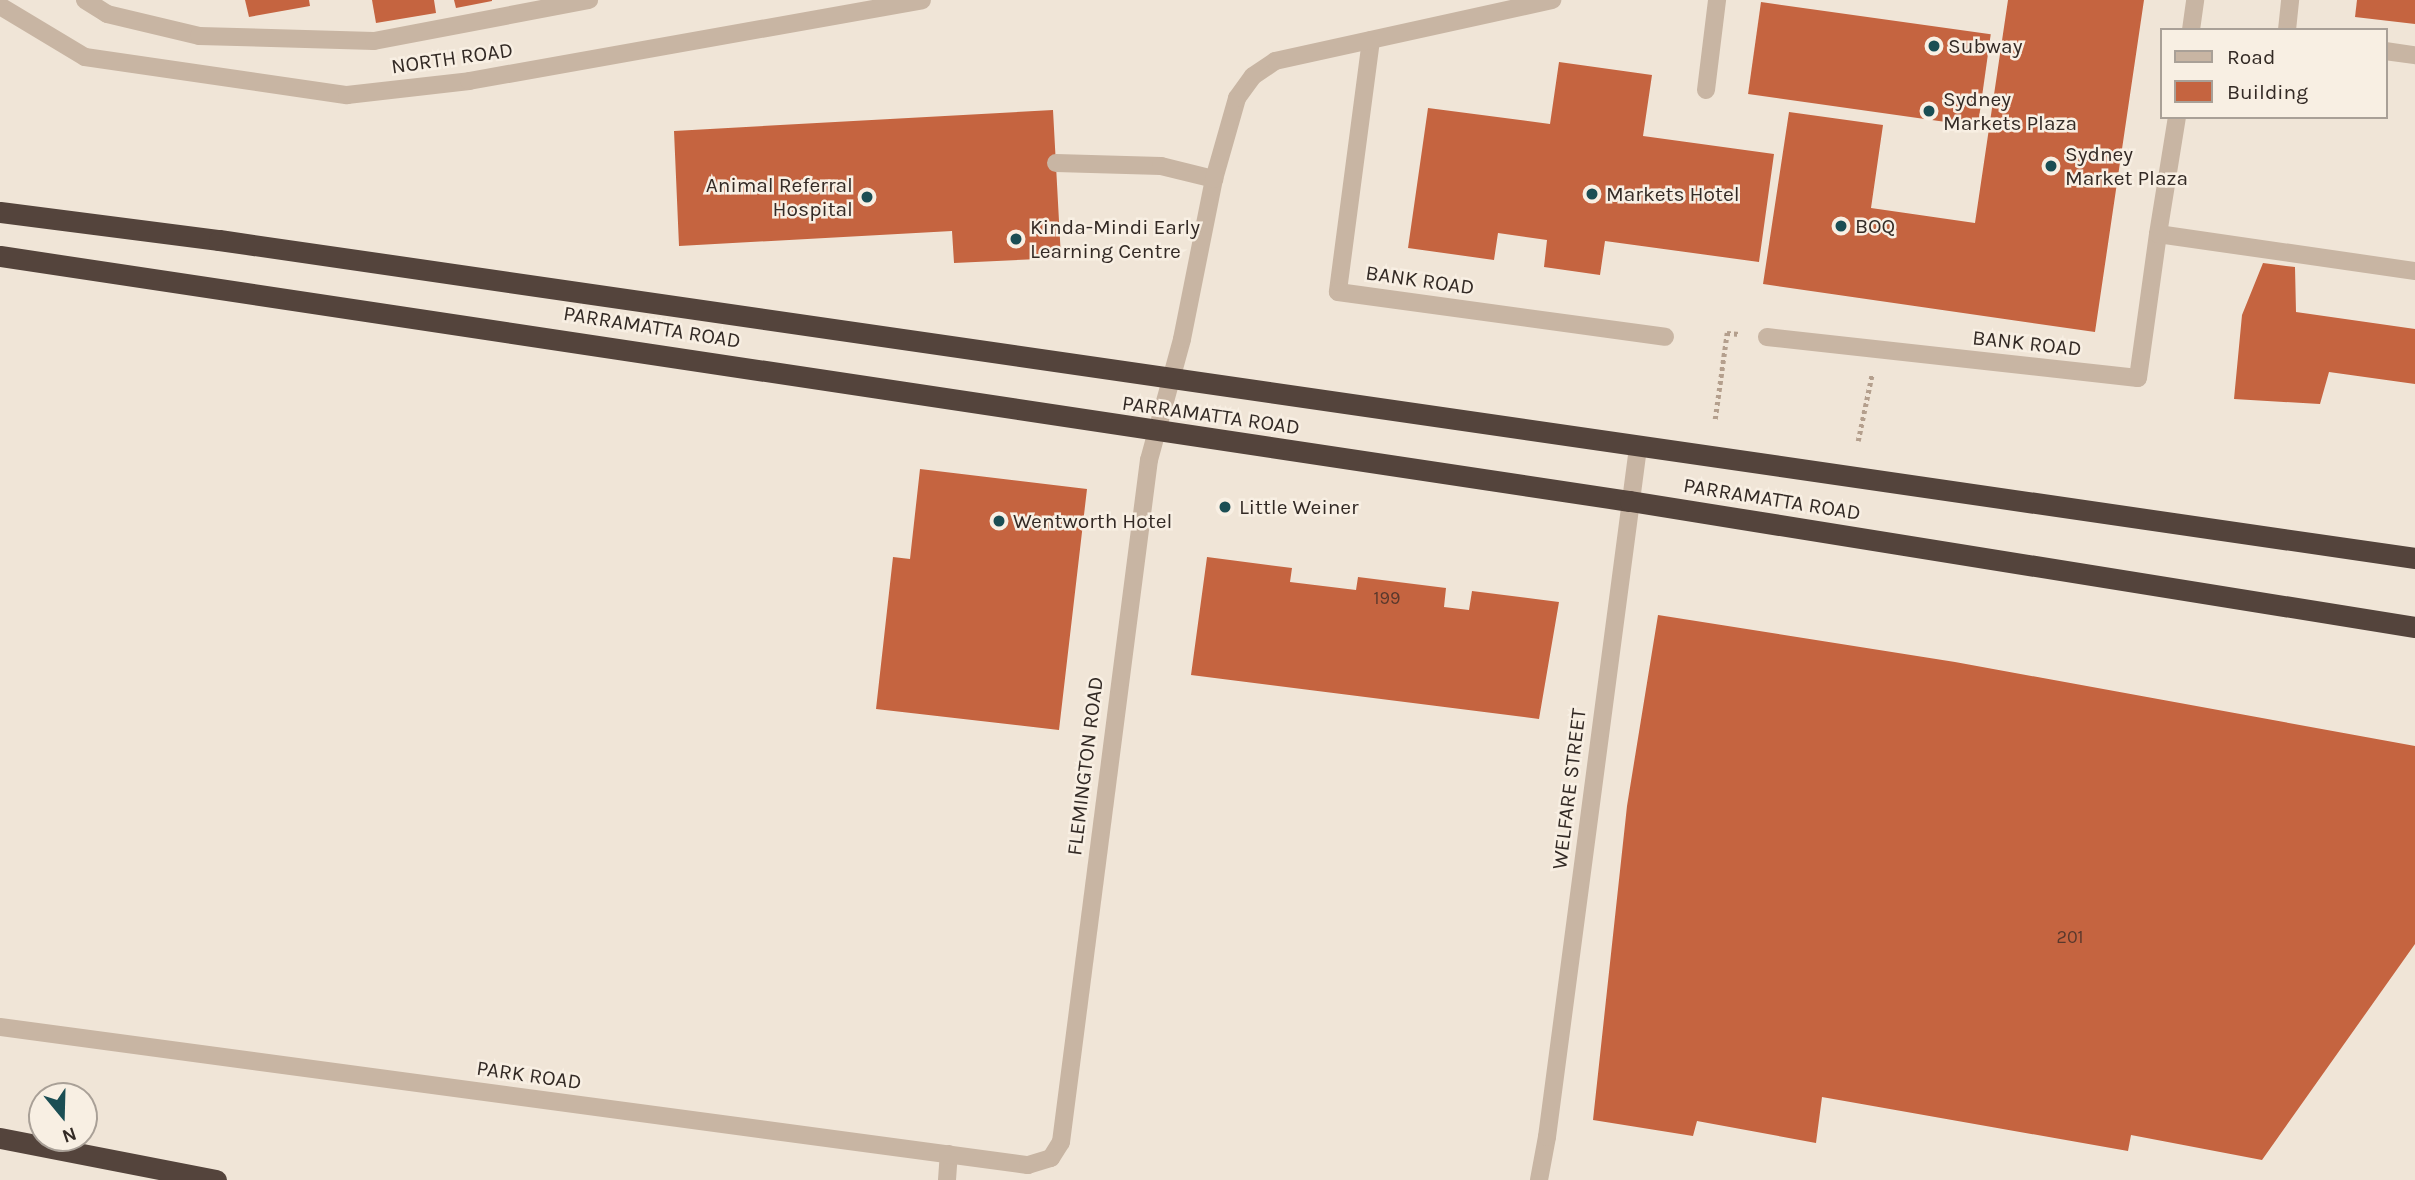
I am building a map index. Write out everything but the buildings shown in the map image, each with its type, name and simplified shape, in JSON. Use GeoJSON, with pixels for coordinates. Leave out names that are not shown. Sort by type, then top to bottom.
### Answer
{"type":"FeatureCollection","features":[{"type":"Feature","properties":{"kind":"highway","name":"PARRAMATTA ROAD"},"geometry":{"type":"LineString","coordinates":[[0,212],[219,240],[1638,448],[2415,558]]}},
{"type":"Feature","properties":{"kind":"highway","name":"PARRAMATTA ROAD"},"geometry":{"type":"LineString","coordinates":[[0,256],[1630,500],[2415,627]]}},
{"type":"Feature","properties":{"kind":"highway"},"geometry":{"type":"LineString","coordinates":[[0,1138],[216,1180]]}},
{"type":"Feature","properties":{"kind":"street"},"geometry":{"type":"LineString","coordinates":[[85,0],[107,14],[199,36],[374,41],[589,0]]}},
{"type":"Feature","properties":{"kind":"street","name":"NORTH ROAD"},"geometry":{"type":"LineString","coordinates":[[0,6],[85,57],[347,95],[469,81],[922,0]]}},
{"type":"Feature","properties":{"kind":"street","name":"FLEMINGTON ROAD"},"geometry":{"type":"LineString","coordinates":[[1051,1158],[1061,1142],[1149,460],[1172,380],[1214,179],[1237,99],[1253,76],[1275,61],[1552,0]]}},
{"type":"Feature","properties":{"kind":"street"},"geometry":{"type":"LineString","coordinates":[[1706,90],[1717,0]]}},
{"type":"Feature","properties":{"kind":"street"},"geometry":{"type":"LineString","coordinates":[[2190,28],[2195,0]]}},
{"type":"Feature","properties":{"kind":"street"},"geometry":{"type":"LineString","coordinates":[[2287,28],[2290,0]]}},
{"type":"Feature","properties":{"kind":"street","name":"BANK ROAD"},"geometry":{"type":"LineString","coordinates":[[1371,40],[1338,292],[1665,337]]}},
{"type":"Feature","properties":{"kind":"street"},"geometry":{"type":"LineString","coordinates":[[2387,51],[2415,55]]}},
{"type":"Feature","properties":{"kind":"street"},"geometry":{"type":"LineString","coordinates":[[2176,119],[2158,234],[2415,271]]}},
{"type":"Feature","properties":{"kind":"street"},"geometry":{"type":"LineString","coordinates":[[1056,163],[1161,166],[1214,179]]}},
{"type":"Feature","properties":{"kind":"street","name":"BANK ROAD"},"geometry":{"type":"LineString","coordinates":[[1767,337],[2138,379],[2158,234]]}},
{"type":"Feature","properties":{"kind":"street","name":"WELFARE STREET"},"geometry":{"type":"LineString","coordinates":[[1539,1180],[1547,1137],[1638,448]]}},
{"type":"Feature","properties":{"kind":"street","name":"PARK ROAD"},"geometry":{"type":"LineString","coordinates":[[0,1027],[1028,1165],[1051,1158]]}},
{"type":"Feature","properties":{"kind":"street"},"geometry":{"type":"LineString","coordinates":[[947,1180],[949,1154]]}},
{"type":"Feature","properties":{"kind":"path"},"geometry":{"type":"LineString","coordinates":[[1715,419],[1727,332],[1767,337]]}},
{"type":"Feature","properties":{"kind":"path"},"geometry":{"type":"LineString","coordinates":[[1858,441],[1877,349]]}},
{"type":"Feature","properties":{"kind":"place","name":"Subway"},"geometry":{"type":"Point","coordinates":[1934,46]}},
{"type":"Feature","properties":{"kind":"place","name":"Sydney Markets Plaza"},"geometry":{"type":"Point","coordinates":[1929,111]}},
{"type":"Feature","properties":{"kind":"place","name":"Sydney Market Plaza"},"geometry":{"type":"Point","coordinates":[2051,166]}},
{"type":"Feature","properties":{"kind":"place","name":"Markets Hotel"},"geometry":{"type":"Point","coordinates":[1592,194]}},
{"type":"Feature","properties":{"kind":"place","name":"Animal Referral Hospital"},"geometry":{"type":"Point","coordinates":[867,197]}},
{"type":"Feature","properties":{"kind":"place","name":"BOQ"},"geometry":{"type":"Point","coordinates":[1841,226]}},
{"type":"Feature","properties":{"kind":"place","name":"Kinda-Mindi Early Learning Centre"},"geometry":{"type":"Point","coordinates":[1016,239]}},
{"type":"Feature","properties":{"kind":"place","name":"Little Weiner"},"geometry":{"type":"Point","coordinates":[1225,507]}},
{"type":"Feature","properties":{"kind":"place","name":"Wentworth Hotel"},"geometry":{"type":"Point","coordinates":[999,521]}}]}
